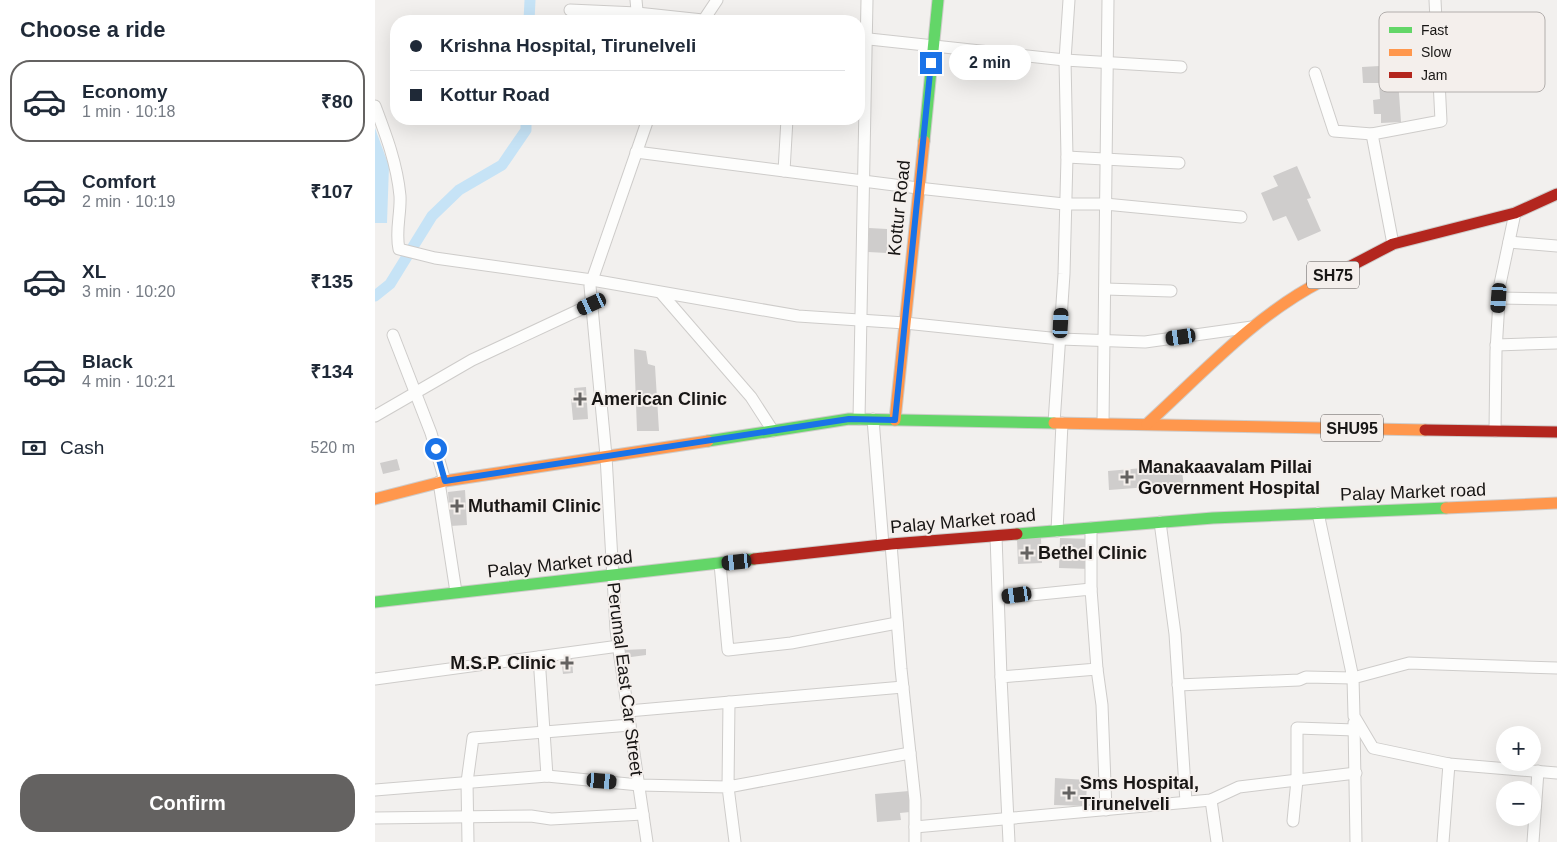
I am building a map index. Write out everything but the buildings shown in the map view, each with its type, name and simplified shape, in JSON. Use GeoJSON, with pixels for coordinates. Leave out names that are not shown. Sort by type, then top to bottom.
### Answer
{"type":"FeatureCollection","features":[{"type":"Feature","properties":{"kind":"main road","name":"Kottur Road"},"geometry":{"type":"LineString","coordinates":[[895,420],[938,0]]}},
{"type":"Feature","properties":{"kind":"main road","name":"SH75"},"geometry":{"type":"LineString","coordinates":[[1147,424],[1255,326],[1298,293],[1393,244],[1515,213],[1557,194]]}},
{"type":"Feature","properties":{"kind":"main road","name":"SHU95"},"geometry":{"type":"LineString","coordinates":[[375,499],[442,482],[859,419],[1557,432]]}},
{"type":"Feature","properties":{"kind":"main road","name":"Palay Market road"},"geometry":{"type":"LineString","coordinates":[[375,602],[887,545],[1160,522],[1318,513],[1557,504]]}},
{"type":"Feature","properties":{"kind":"street"},"geometry":{"type":"LineString","coordinates":[[636,0],[638,15]]}},
{"type":"Feature","properties":{"kind":"street"},"geometry":{"type":"LineString","coordinates":[[709,15],[717,0]]}},
{"type":"Feature","properties":{"kind":"street"},"geometry":{"type":"LineString","coordinates":[[865,15],[867,0]]}},
{"type":"Feature","properties":{"kind":"street"},"geometry":{"type":"LineString","coordinates":[[1057,531],[1060,339],[1067,157],[1065,60],[1069,0]]}},
{"type":"Feature","properties":{"kind":"street"},"geometry":{"type":"LineString","coordinates":[[1103,424],[1108,0]]}},
{"type":"Feature","properties":{"kind":"street"},"geometry":{"type":"LineString","coordinates":[[570,10],[619,15]]}},
{"type":"Feature","properties":{"kind":"street"},"geometry":{"type":"LineString","coordinates":[[865,38],[1107,64],[1181,67]]}},
{"type":"Feature","properties":{"kind":"street"},"geometry":{"type":"LineString","coordinates":[[1315,73],[1334,131],[1372,134],[1441,120],[1440,92]]}},
{"type":"Feature","properties":{"kind":"street"},"geometry":{"type":"LineString","coordinates":[[375,106],[391,151],[400,197],[396,236],[399,249],[435,258],[592,280],[798,316],[905,323],[1060,339],[1145,342],[1255,326]]}},
{"type":"Feature","properties":{"kind":"street","name":"Perumal East Car Street"},"geometry":{"type":"LineString","coordinates":[[644,125],[590,286],[606,456],[612,576],[619,646],[647,842]]}},
{"type":"Feature","properties":{"kind":"street"},"geometry":{"type":"LineString","coordinates":[[784,171],[787,125]]}},
{"type":"Feature","properties":{"kind":"street"},"geometry":{"type":"LineString","coordinates":[[859,419],[863,125]]}},
{"type":"Feature","properties":{"kind":"street"},"geometry":{"type":"LineString","coordinates":[[1372,134],[1393,244]]}},
{"type":"Feature","properties":{"kind":"street"},"geometry":{"type":"LineString","coordinates":[[636,152],[918,188],[1064,204],[1105,204],[1241,217]]}},
{"type":"Feature","properties":{"kind":"street"},"geometry":{"type":"LineString","coordinates":[[1067,157],[1179,163]]}},
{"type":"Feature","properties":{"kind":"street"},"geometry":{"type":"LineString","coordinates":[[1495,430],[1496,344],[1499,298],[1515,213]]}},
{"type":"Feature","properties":{"kind":"street"},"geometry":{"type":"LineString","coordinates":[[1509,242],[1557,246]]}},
{"type":"Feature","properties":{"kind":"street"},"geometry":{"type":"LineString","coordinates":[[1105,289],[1171,291]]}},
{"type":"Feature","properties":{"kind":"street"},"geometry":{"type":"LineString","coordinates":[[661,293],[751,397],[773,431]]}},
{"type":"Feature","properties":{"kind":"street"},"geometry":{"type":"LineString","coordinates":[[1499,298],[1557,300]]}},
{"type":"Feature","properties":{"kind":"street"},"geometry":{"type":"LineString","coordinates":[[375,416],[472,360],[592,304]]}},
{"type":"Feature","properties":{"kind":"street"},"geometry":{"type":"LineString","coordinates":[[393,334],[417,392],[442,482],[456,592]]}},
{"type":"Feature","properties":{"kind":"street"},"geometry":{"type":"LineString","coordinates":[[1496,344],[1557,343]]}},
{"type":"Feature","properties":{"kind":"street"},"geometry":{"type":"LineString","coordinates":[[873,419],[897,623],[915,800],[915,842]]}},
{"type":"Feature","properties":{"kind":"street"},"geometry":{"type":"LineString","coordinates":[[1318,513],[1353,678],[1356,842]]}},
{"type":"Feature","properties":{"kind":"street"},"geometry":{"type":"LineString","coordinates":[[1160,522],[1175,634],[1186,802]]}},
{"type":"Feature","properties":{"kind":"street"},"geometry":{"type":"LineString","coordinates":[[1091,528],[1091,589],[1097,669],[1102,705],[1105,810]]}},
{"type":"Feature","properties":{"kind":"street"},"geometry":{"type":"LineString","coordinates":[[996,536],[1009,842]]}},
{"type":"Feature","properties":{"kind":"street"},"geometry":{"type":"LineString","coordinates":[[720,564],[728,650],[791,643],[897,623]]}},
{"type":"Feature","properties":{"kind":"street"},"geometry":{"type":"LineString","coordinates":[[1000,598],[1091,589]]}},
{"type":"Feature","properties":{"kind":"street"},"geometry":{"type":"LineString","coordinates":[[375,679],[619,646]]}},
{"type":"Feature","properties":{"kind":"street"},"geometry":{"type":"LineString","coordinates":[[539,657],[547,776]]}},
{"type":"Feature","properties":{"kind":"street"},"geometry":{"type":"LineString","coordinates":[[1178,685],[1299,680],[1306,677],[1353,678],[1409,663],[1557,668]]}},
{"type":"Feature","properties":{"kind":"street"},"geometry":{"type":"LineString","coordinates":[[1001,676],[1097,669]]}},
{"type":"Feature","properties":{"kind":"street"},"geometry":{"type":"LineString","coordinates":[[628,711],[903,686]]}},
{"type":"Feature","properties":{"kind":"street"},"geometry":{"type":"LineString","coordinates":[[729,702],[728,787],[735,842]]}},
{"type":"Feature","properties":{"kind":"street"},"geometry":{"type":"LineString","coordinates":[[1354,716],[1373,748],[1449,764],[1496,768]]}},
{"type":"Feature","properties":{"kind":"street"},"geometry":{"type":"LineString","coordinates":[[468,842],[467,782],[473,738],[630,725]]}},
{"type":"Feature","properties":{"kind":"street"},"geometry":{"type":"LineString","coordinates":[[1293,821],[1297,780],[1297,728],[1355,730]]}},
{"type":"Feature","properties":{"kind":"street"},"geometry":{"type":"LineString","coordinates":[[375,790],[547,776],[639,784],[728,787],[910,753]]}},
{"type":"Feature","properties":{"kind":"street"},"geometry":{"type":"LineString","coordinates":[[1443,842],[1449,764]]}},
{"type":"Feature","properties":{"kind":"street"},"geometry":{"type":"LineString","coordinates":[[1533,842],[1538,771],[1557,773]]}},
{"type":"Feature","properties":{"kind":"street"},"geometry":{"type":"LineString","coordinates":[[915,827],[1211,800],[1239,787],[1355,773]]}},
{"type":"Feature","properties":{"kind":"street"},"geometry":{"type":"LineString","coordinates":[[1211,800],[1217,842]]}},
{"type":"Feature","properties":{"kind":"street"},"geometry":{"type":"LineString","coordinates":[[375,818],[531,816],[551,819],[643,814]]}},
{"type":"Feature","properties":{"kind":"water"},"geometry":{"type":"Polygon","coordinates":[[[375,128],[389,166],[387,223],[375,223],[375,128]]]}},
{"type":"Feature","properties":{"kind":"waterway"},"geometry":{"type":"LineString","coordinates":[[529,15],[530,0]]}},
{"type":"Feature","properties":{"kind":"waterway"},"geometry":{"type":"LineString","coordinates":[[375,296],[390,284],[432,216],[459,190],[502,165],[526,130],[526,125]]}},
{"type":"Feature","properties":{"kind":"traffic: fast"},"geometry":{"type":"LineString","coordinates":[[924,141],[938,0]]}},
{"type":"Feature","properties":{"kind":"traffic: fast"},"geometry":{"type":"LineString","coordinates":[[708,441],[849,419],[1054,423]]}},
{"type":"Feature","properties":{"kind":"traffic: fast"},"geometry":{"type":"LineString","coordinates":[[1017,534],[1213,518],[1446,508]]}},
{"type":"Feature","properties":{"kind":"traffic: fast"},"geometry":{"type":"LineString","coordinates":[[375,602],[754,559]]}},
{"type":"Feature","properties":{"kind":"traffic: slow"},"geometry":{"type":"LineString","coordinates":[[895,420],[924,141]]}},
{"type":"Feature","properties":{"kind":"traffic: slow"},"geometry":{"type":"LineString","coordinates":[[1147,424],[1230,346],[1252,328],[1297,295],[1322,281]]}},
{"type":"Feature","properties":{"kind":"traffic: slow"},"geometry":{"type":"LineString","coordinates":[[1054,423],[1425,430]]}},
{"type":"Feature","properties":{"kind":"traffic: slow"},"geometry":{"type":"LineString","coordinates":[[375,499],[445,481],[708,441]]}},
{"type":"Feature","properties":{"kind":"traffic: slow"},"geometry":{"type":"LineString","coordinates":[[1446,508],[1557,503]]}},
{"type":"Feature","properties":{"kind":"traffic: jam"},"geometry":{"type":"LineString","coordinates":[[1322,281],[1393,244],[1515,213],[1557,194]]}},
{"type":"Feature","properties":{"kind":"traffic: jam"},"geometry":{"type":"LineString","coordinates":[[1425,430],[1557,432]]}},
{"type":"Feature","properties":{"kind":"traffic: jam"},"geometry":{"type":"LineString","coordinates":[[754,559],[891,544],[1017,534]]}},
{"type":"Feature","properties":{"kind":"place","name":"American Clinic"},"geometry":{"type":"Point","coordinates":[580,399]}},
{"type":"Feature","properties":{"kind":"place","name":"Manakaavalam Pillai Government Hospital"},"geometry":{"type":"Point","coordinates":[1127,477]}},
{"type":"Feature","properties":{"kind":"place","name":"Muthamil Clinic"},"geometry":{"type":"Point","coordinates":[457,506]}},
{"type":"Feature","properties":{"kind":"place","name":"Bethel Clinic"},"geometry":{"type":"Point","coordinates":[1027,553]}},
{"type":"Feature","properties":{"kind":"place","name":"M.S.P. Clinic"},"geometry":{"type":"Point","coordinates":[567,663]}},
{"type":"Feature","properties":{"kind":"place","name":"Sms Hospital, Tirunelveli"},"geometry":{"type":"Point","coordinates":[1069,793]}},
{"type":"Feature","properties":{"kind":"route"},"geometry":{"type":"LineString","coordinates":[[436,449],[445,481],[849,419],[895,420],[931,63]]}}]}
